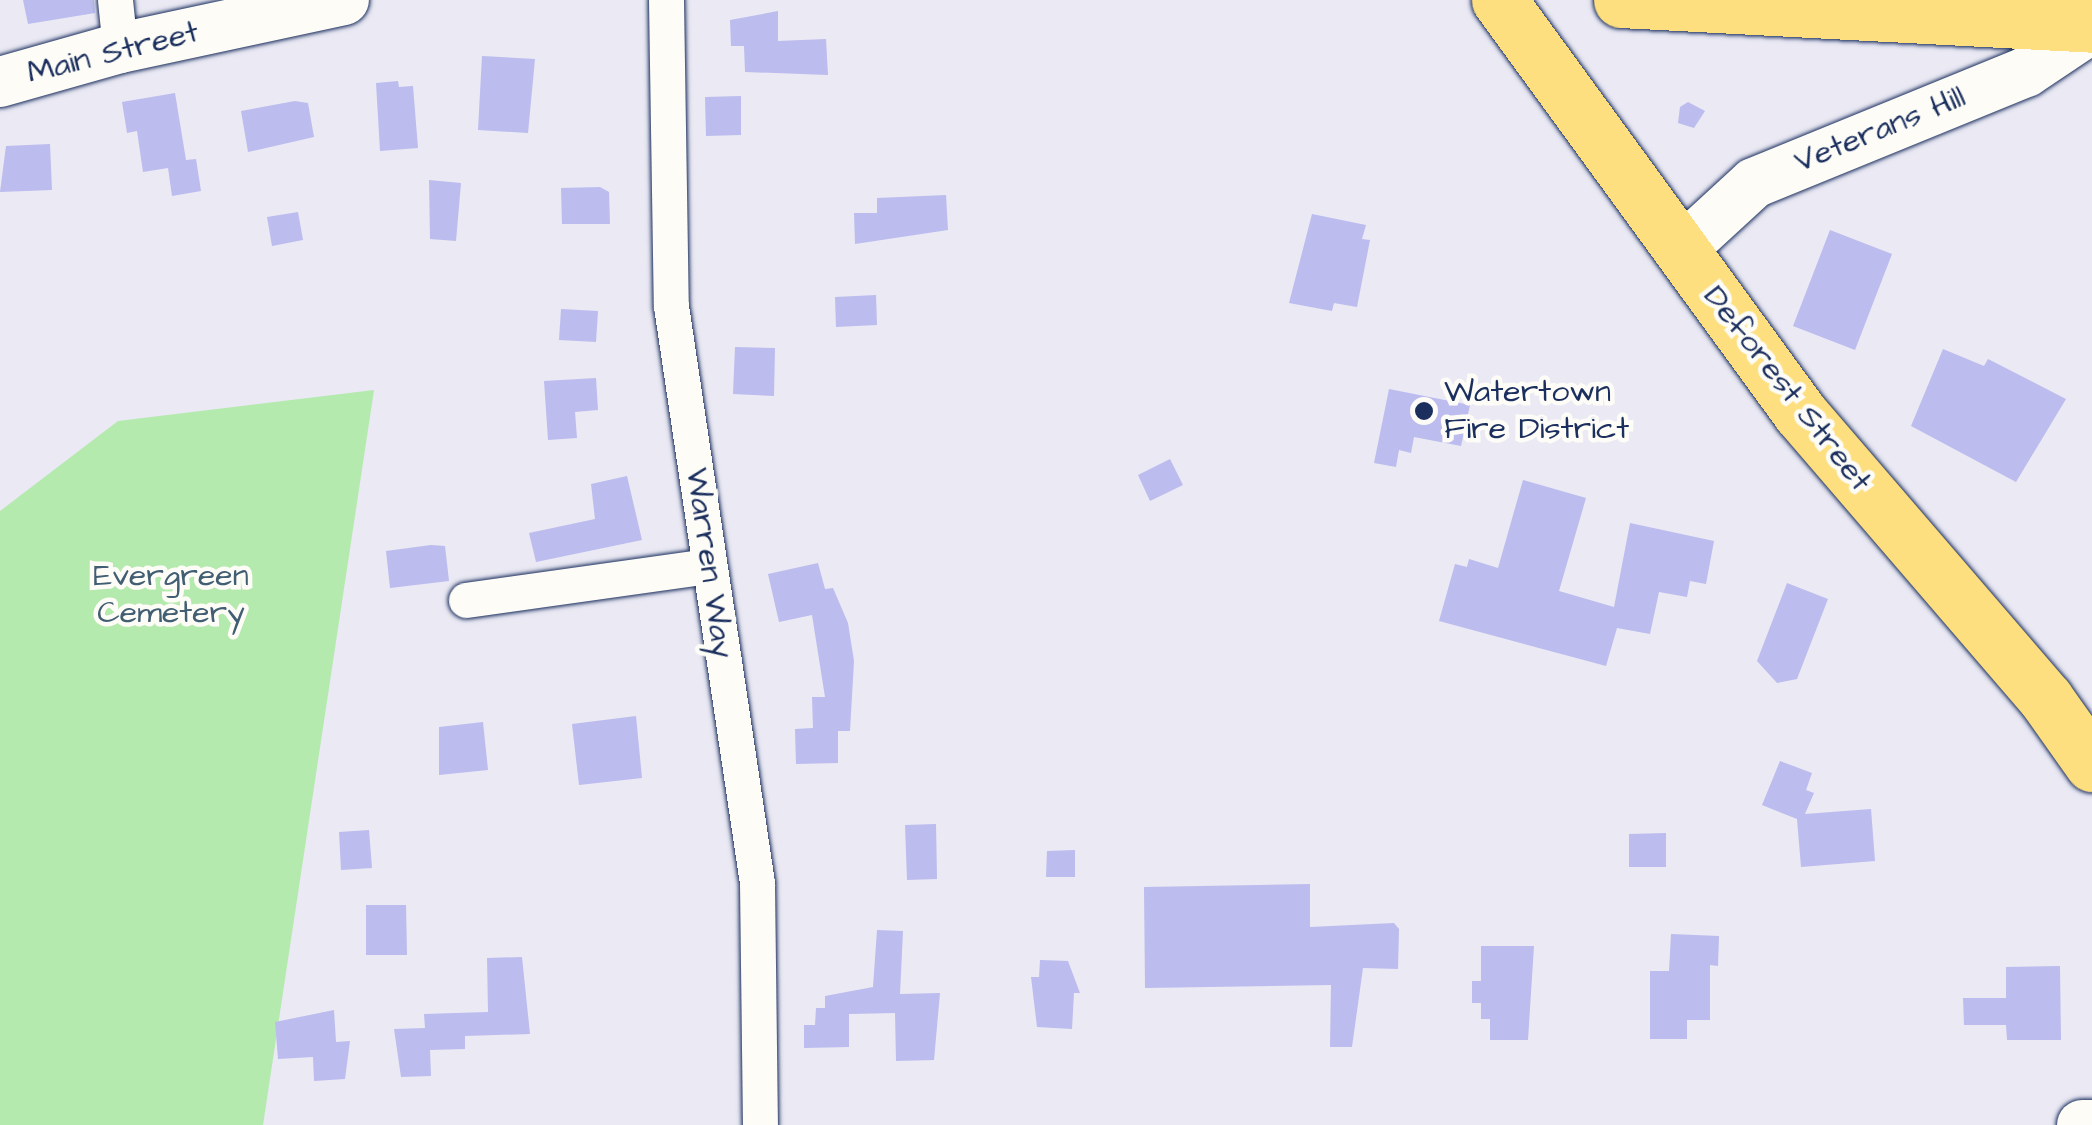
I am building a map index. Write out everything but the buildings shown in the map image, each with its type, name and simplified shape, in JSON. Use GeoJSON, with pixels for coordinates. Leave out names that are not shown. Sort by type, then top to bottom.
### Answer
{"type":"FeatureCollection","features":[{"type":"Feature","properties":{"kind":"main road","name":"Main Street"},"geometry":{"type":"LineString","coordinates":[[0,82],[118,24],[344,0]]}},
{"type":"Feature","properties":{"kind":"main road","name":"Deforest Street"},"geometry":{"type":"LineString","coordinates":[[1500,0],[1800,414],[2046,699],[2092,764]]}},
{"type":"Feature","properties":{"kind":"main road"},"geometry":{"type":"LineString","coordinates":[[1651,1],[2092,26]]}},
{"type":"Feature","properties":{"kind":"main road","name":"Veterans Hill"},"geometry":{"type":"LineString","coordinates":[[1680,251],[1754,183],[2026,72],[2092,26]]}},
{"type":"Feature","properties":{"kind":"main road"},"geometry":{"type":"LineString","coordinates":[[2082,1125],[2092,1125]]}},
{"type":"Feature","properties":{"kind":"street","name":"Warren Way"},"geometry":{"type":"LineString","coordinates":[[666,0],[672,306],[758,883],[760,1125]]}},
{"type":"Feature","properties":{"kind":"street"},"geometry":{"type":"LineString","coordinates":[[466,600],[708,566]]}},
{"type":"Feature","properties":{"kind":"green space","name":"Evergreen Cemetery"},"geometry":{"type":"Polygon","coordinates":[[[374,390],[263,1125],[0,1125],[0,511],[118,421],[374,390]]]}},
{"type":"Feature","properties":{"kind":"place","name":"Watertown Fire District"},"geometry":{"type":"Point","coordinates":[1424,411]}}]}
